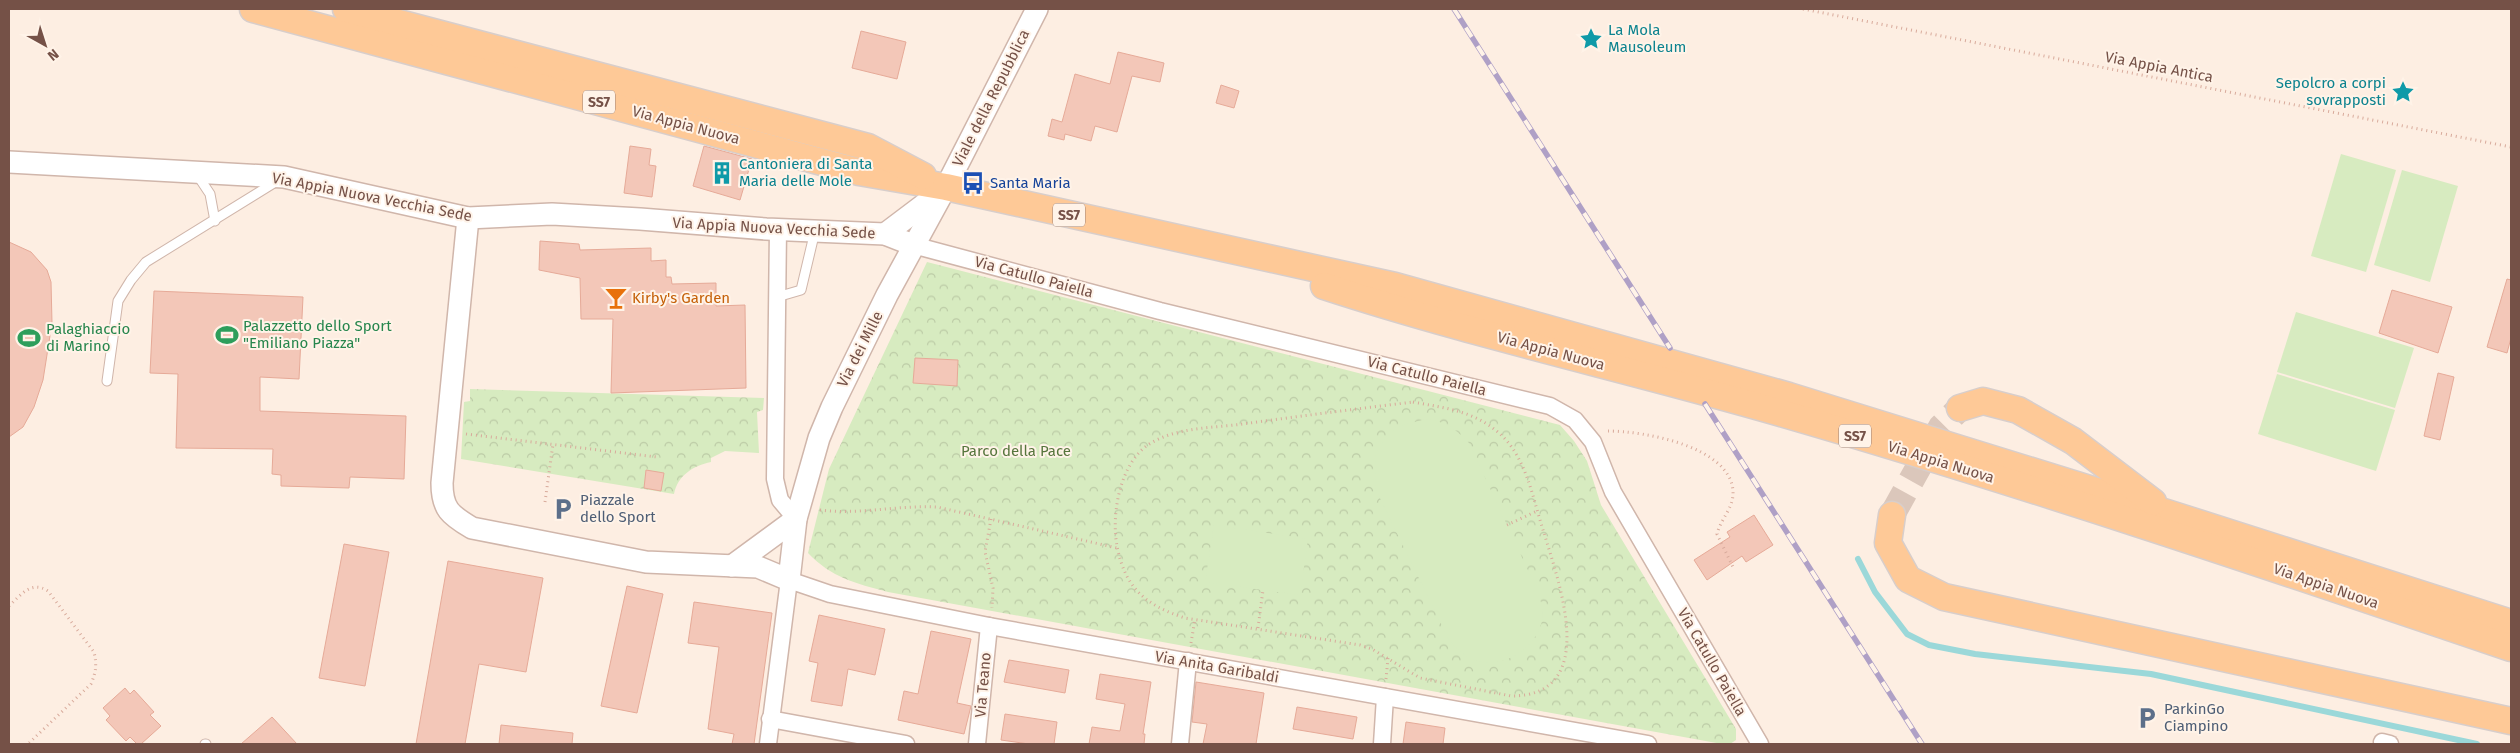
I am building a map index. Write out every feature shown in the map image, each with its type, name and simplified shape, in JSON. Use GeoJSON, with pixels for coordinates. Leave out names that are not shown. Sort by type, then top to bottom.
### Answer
{"type":"FeatureCollection","features":[{"type":"Feature","properties":{"kind":"main road","name":"Via Appia Nuova"},"geometry":{"type":"LineString","coordinates":[[253,9],[859,172],[946,187],[1404,289],[1788,396],[2168,513],[2511,623]]}},
{"type":"Feature","properties":{"kind":"main road","name":"Via Appia Nuova"},"geometry":{"type":"LineString","coordinates":[[346,9],[868,147],[946,187]]}},
{"type":"Feature","properties":{"kind":"main road","name":"Via Appia Nuova"},"geometry":{"type":"LineString","coordinates":[[1193,243],[1390,308],[1790,415],[2167,533],[2511,648]]}},
{"type":"Feature","properties":{"kind":"main road"},"geometry":{"type":"LineString","coordinates":[[1960,408],[1983,401],[2018,410],[2073,441],[2168,513]]}},
{"type":"Feature","properties":{"kind":"main road"},"geometry":{"type":"LineString","coordinates":[[1892,515],[1888,543],[1908,579],[1944,597],[2511,721]]}},
{"type":"Feature","properties":{"kind":"street","name":"Viale della Repubblica"},"geometry":{"type":"LineString","coordinates":[[946,187],[1037,9]]}},
{"type":"Feature","properties":{"kind":"street","name":"Via Appia Nuova Vecchia Sede"},"geometry":{"type":"LineString","coordinates":[[9,162],[284,177],[468,218],[552,214],[885,234],[913,245]]}},
{"type":"Feature","properties":{"kind":"street","name":"Via Appia Nuova Vecchia Sede"},"geometry":{"type":"LineString","coordinates":[[885,234],[946,187]]}},
{"type":"Feature","properties":{"kind":"street","name":"Via dei Mille"},"geometry":{"type":"LineString","coordinates":[[768,744],[797,513],[819,438],[832,407],[913,245],[946,187]]}},
{"type":"Feature","properties":{"kind":"street"},"geometry":{"type":"LineString","coordinates":[[468,218],[442,500],[460,521],[472,528],[646,562],[758,567],[789,580]]}},
{"type":"Feature","properties":{"kind":"street"},"geometry":{"type":"LineString","coordinates":[[732,566],[797,513],[780,500],[775,479],[778,229]]}},
{"type":"Feature","properties":{"kind":"street","name":"Via Catullo Paiella"},"geometry":{"type":"LineString","coordinates":[[913,245],[1169,313],[1550,406],[1563,412],[1585,431],[1593,442],[1613,492],[1760,744]]}},
{"type":"Feature","properties":{"kind":"street","name":"Via Anita Garibaldi"},"geometry":{"type":"LineString","coordinates":[[789,580],[830,594],[989,626],[1385,697],[1583,738],[1648,744]]}},
{"type":"Feature","properties":{"kind":"street","name":"Via Teano"},"geometry":{"type":"LineString","coordinates":[[977,744],[989,626]]}},
{"type":"Feature","properties":{"kind":"street"},"geometry":{"type":"LineString","coordinates":[[1180,744],[1188,661]]}},
{"type":"Feature","properties":{"kind":"street"},"geometry":{"type":"LineString","coordinates":[[1382,744],[1385,697]]}},
{"type":"Feature","properties":{"kind":"street"},"geometry":{"type":"LineString","coordinates":[[770,719],[906,744]]}},
{"type":"Feature","properties":{"kind":"lane"},"geometry":{"type":"LineString","coordinates":[[196,172],[210,194],[215,221]]}},
{"type":"Feature","properties":{"kind":"lane"},"geometry":{"type":"LineString","coordinates":[[107,381],[118,301],[131,280],[146,262],[284,177]]}},
{"type":"Feature","properties":{"kind":"lane"},"geometry":{"type":"LineString","coordinates":[[777,298],[801,290],[815,231]]}},
{"type":"Feature","properties":{"kind":"path","name":"Via Appia Antica"},"geometry":{"type":"LineString","coordinates":[[1803,9],[2511,147]]}},
{"type":"Feature","properties":{"kind":"path"},"geometry":{"type":"LineString","coordinates":[[1413,402],[1469,413],[1501,434],[1520,462],[1561,589],[1566,618],[1567,646],[1562,666],[1554,680],[1543,689],[1522,696],[1510,696],[1420,678],[1366,647],[1330,638],[1195,619],[1164,611],[1149,602],[1133,588],[1122,569],[1117,548],[1114,530],[1122,486],[1135,456],[1151,442],[1188,430],[1413,402]]}},
{"type":"Feature","properties":{"kind":"path"},"geometry":{"type":"LineString","coordinates":[[1585,431],[1624,431],[1687,446],[1702,451],[1715,460],[1729,478],[1733,490],[1729,510],[1717,534],[1717,539],[1734,569]]}},
{"type":"Feature","properties":{"kind":"path"},"geometry":{"type":"LineString","coordinates":[[447,432],[656,457]]}},
{"type":"Feature","properties":{"kind":"path"},"geometry":{"type":"LineString","coordinates":[[545,502],[553,444]]}},
{"type":"Feature","properties":{"kind":"path"},"geometry":{"type":"LineString","coordinates":[[797,513],[840,512],[908,506],[937,507],[1117,548]]}},
{"type":"Feature","properties":{"kind":"path"},"geometry":{"type":"LineString","coordinates":[[1507,525],[1537,511]]}},
{"type":"Feature","properties":{"kind":"path"},"geometry":{"type":"LineString","coordinates":[[991,519],[985,552],[987,565],[992,576],[993,602]]}},
{"type":"Feature","properties":{"kind":"path"},"geometry":{"type":"LineString","coordinates":[[9,606],[28,588],[35,586],[48,590],[94,652],[96,660],[97,671],[91,684],[28,744]]}},
{"type":"Feature","properties":{"kind":"path"},"geometry":{"type":"LineString","coordinates":[[1258,628],[1263,590]]}},
{"type":"Feature","properties":{"kind":"path"},"geometry":{"type":"LineString","coordinates":[[1188,661],[1195,619]]}},
{"type":"Feature","properties":{"kind":"green space"},"geometry":{"type":"Polygon","coordinates":[[[2341,154],[2396,170],[2366,272],[2311,256],[2341,154]]]}},
{"type":"Feature","properties":{"kind":"green space"},"geometry":{"type":"Polygon","coordinates":[[[2402,170],[2458,186],[2430,282],[2374,265],[2402,170]]]}},
{"type":"Feature","properties":{"kind":"green space","name":"Parco della Pace"},"geometry":{"type":"Polygon","coordinates":[[[927,262],[1560,425],[1574,441],[1587,461],[1601,505],[1736,729],[1736,740],[1730,744],[1722,744],[888,592],[835,574],[808,553],[829,469],[927,262]]]}},
{"type":"Feature","properties":{"kind":"green space"},"geometry":{"type":"Polygon","coordinates":[[[2296,312],[2414,348],[2395,408],[2277,372],[2296,312]]]}},
{"type":"Feature","properties":{"kind":"green space"},"geometry":{"type":"Polygon","coordinates":[[[2277,374],[2395,410],[2376,471],[2258,434],[2277,374]]]}},
{"type":"Feature","properties":{"kind":"green space"},"geometry":{"type":"Polygon","coordinates":[[[470,389],[764,398],[763,410],[757,412],[759,453],[725,451],[711,458],[711,462],[687,472],[676,487],[674,494],[461,459],[464,402],[470,401],[470,389]]]}},
{"type":"Feature","properties":{"kind":"green space"},"geometry":{"type":"Polygon","coordinates":[[[1426,419],[1450,426],[1469,443],[1539,594],[1543,613],[1541,625],[1535,637],[1517,654],[1505,660],[1481,662],[1469,658],[1449,640],[1375,488],[1376,453],[1384,440],[1396,427],[1426,419]]]}},
{"type":"Feature","properties":{"kind":"green space"},"geometry":{"type":"Polygon","coordinates":[[[1214,525],[1308,539],[1300,595],[1205,582],[1214,525]]]}},
{"type":"Feature","properties":{"kind":"building"},"geometry":{"type":"Polygon","coordinates":[[[861,31],[906,42],[897,79],[852,68],[861,31]]]}},
{"type":"Feature","properties":{"kind":"building"},"geometry":{"type":"Polygon","coordinates":[[[1118,52],[1164,63],[1160,82],[1132,76],[1117,132],[1095,126],[1091,141],[1065,134],[1064,140],[1048,136],[1052,119],[1062,122],[1075,74],[1110,84],[1118,52]]]}},
{"type":"Feature","properties":{"kind":"building"},"geometry":{"type":"Polygon","coordinates":[[[1221,85],[1239,91],[1234,108],[1216,103],[1221,85]]]}},
{"type":"Feature","properties":{"kind":"building"},"geometry":{"type":"Polygon","coordinates":[[[630,146],[651,149],[649,165],[656,166],[652,197],[624,193],[630,146]]]}},
{"type":"Feature","properties":{"kind":"building","name":"Cantoniera di Santa Maria delle Mole"},"geometry":{"type":"Polygon","coordinates":[[[704,146],[752,159],[740,200],[693,186],[704,146]]]}},
{"type":"Feature","properties":{"kind":"building"},"geometry":{"type":"Polygon","coordinates":[[[540,241],[579,244],[580,250],[651,248],[651,261],[666,260],[666,277],[671,277],[672,284],[716,283],[716,306],[745,305],[746,388],[611,393],[613,319],[581,319],[580,278],[539,270],[540,241]]]}},
{"type":"Feature","properties":{"kind":"building","name":"Palaghiaccio di Marino"},"geometry":{"type":"Polygon","coordinates":[[[9,242],[31,252],[47,270],[51,282],[52,323],[43,380],[34,407],[23,427],[9,437],[9,242]]]}},
{"type":"Feature","properties":{"kind":"building"},"geometry":{"type":"Polygon","coordinates":[[[2507,279],[2511,280],[2511,338],[2507,353],[2487,347],[2507,279]]]}},
{"type":"Feature","properties":{"kind":"building"},"geometry":{"type":"Polygon","coordinates":[[[2392,290],[2452,307],[2438,353],[2379,333],[2392,290]]]}},
{"type":"Feature","properties":{"kind":"building"},"geometry":{"type":"Polygon","coordinates":[[[154,291],[303,297],[299,379],[260,377],[260,411],[406,416],[404,479],[350,477],[349,488],[281,486],[281,475],[272,474],[273,449],[176,448],[178,374],[150,373],[154,291]]]}},
{"type":"Feature","properties":{"kind":"building"},"geometry":{"type":"Polygon","coordinates":[[[915,358],[958,360],[957,386],[913,383],[915,358]]]}},
{"type":"Feature","properties":{"kind":"building"},"geometry":{"type":"Polygon","coordinates":[[[2438,373],[2454,377],[2440,440],[2424,436],[2438,373]]]}},
{"type":"Feature","properties":{"kind":"building"},"geometry":{"type":"Polygon","coordinates":[[[646,470],[664,473],[661,491],[644,488],[646,470]]]}},
{"type":"Feature","properties":{"kind":"building"},"geometry":{"type":"Polygon","coordinates":[[[1754,515],[1773,545],[1746,562],[1742,556],[1707,580],[1694,560],[1730,537],[1727,532],[1754,515]]]}},
{"type":"Feature","properties":{"kind":"building"},"geometry":{"type":"Polygon","coordinates":[[[344,544],[389,552],[365,686],[319,678],[344,544]]]}},
{"type":"Feature","properties":{"kind":"building"},"geometry":{"type":"Polygon","coordinates":[[[448,561],[543,578],[526,672],[479,664],[465,744],[416,744],[448,561]]]}},
{"type":"Feature","properties":{"kind":"building"},"geometry":{"type":"Polygon","coordinates":[[[627,586],[663,594],[637,713],[601,706],[627,586]]]}},
{"type":"Feature","properties":{"kind":"building"},"geometry":{"type":"Polygon","coordinates":[[[694,602],[772,613],[754,744],[732,744],[734,734],[708,729],[719,647],[688,643],[694,602]]]}},
{"type":"Feature","properties":{"kind":"building"},"geometry":{"type":"Polygon","coordinates":[[[819,615],[885,629],[875,675],[848,669],[842,706],[811,701],[818,663],[809,661],[819,615]]]}},
{"type":"Feature","properties":{"kind":"building"},"geometry":{"type":"Polygon","coordinates":[[[931,631],[971,639],[957,703],[971,706],[964,734],[898,720],[904,691],[918,694],[931,631]]]}},
{"type":"Feature","properties":{"kind":"building"},"geometry":{"type":"Polygon","coordinates":[[[1009,660],[1069,670],[1065,693],[1004,682],[1009,660]]]}},
{"type":"Feature","properties":{"kind":"building"},"geometry":{"type":"Polygon","coordinates":[[[1100,674],[1151,682],[1143,734],[1145,734],[1144,744],[1089,744],[1092,727],[1120,731],[1125,704],[1096,699],[1100,674]]]}},
{"type":"Feature","properties":{"kind":"building"},"geometry":{"type":"Polygon","coordinates":[[[1196,682],[1264,693],[1256,744],[1203,744],[1207,724],[1192,722],[1196,682]]]}},
{"type":"Feature","properties":{"kind":"building"},"geometry":{"type":"Polygon","coordinates":[[[125,688],[130,694],[134,690],[154,712],[150,715],[161,726],[141,744],[137,744],[130,737],[126,741],[106,720],[110,716],[103,708],[125,688]]]}},
{"type":"Feature","properties":{"kind":"building"},"geometry":{"type":"Polygon","coordinates":[[[1297,707],[1357,717],[1353,739],[1293,729],[1297,707]]]}},
{"type":"Feature","properties":{"kind":"building"},"geometry":{"type":"Polygon","coordinates":[[[1005,714],[1057,722],[1054,744],[1029,744],[1001,740],[1005,714]]]}},
{"type":"Feature","properties":{"kind":"building"},"geometry":{"type":"Polygon","coordinates":[[[272,717],[297,744],[241,744],[272,717]]]}},
{"type":"Feature","properties":{"kind":"building"},"geometry":{"type":"Polygon","coordinates":[[[1406,722],[1445,728],[1443,744],[1403,744],[1406,722]]]}},
{"type":"Feature","properties":{"kind":"building"},"geometry":{"type":"Polygon","coordinates":[[[501,725],[573,733],[572,744],[499,744],[501,725]]]}},
{"type":"Feature","properties":{"kind":"waterway"},"geometry":{"type":"LineString","coordinates":[[1858,559],[1875,592],[1907,634],[1929,645],[1975,654],[2151,674],[2477,744]]}},
{"type":"Feature","properties":{"kind":"tunnel"},"geometry":{"type":"LineString","coordinates":[[1892,515],[1941,427],[1960,408]]}},
{"type":"Feature","properties":{"kind":"railway"},"geometry":{"type":"LineString","coordinates":[[1454,9],[1670,348]]}},
{"type":"Feature","properties":{"kind":"railway"},"geometry":{"type":"LineString","coordinates":[[1705,404],[1922,744]]}},
{"type":"Feature","properties":{"kind":"place","name":"La Mola Mausoleum"},"geometry":{"type":"Point","coordinates":[1591,39]}},
{"type":"Feature","properties":{"kind":"place","name":"Sepolcro a corpi sovrapposti"},"geometry":{"type":"Point","coordinates":[2403,92]}},
{"type":"Feature","properties":{"kind":"place","name":"Cantoniera di Santa Maria delle Mole"},"geometry":{"type":"Point","coordinates":[722,173]}},
{"type":"Feature","properties":{"kind":"place","name":"Santa Maria"},"geometry":{"type":"Point","coordinates":[973,183]}},
{"type":"Feature","properties":{"kind":"place","name":"Kirby's Garden"},"geometry":{"type":"Point","coordinates":[616,298]}},
{"type":"Feature","properties":{"kind":"place","name":"Palazzetto dello Sport \"Emiliano Piazza\""},"geometry":{"type":"Point","coordinates":[227,335]}},
{"type":"Feature","properties":{"kind":"place","name":"Palaghiaccio di Marino"},"geometry":{"type":"Point","coordinates":[29,338]}},
{"type":"Feature","properties":{"kind":"place","name":"Piazzale dello Sport"},"geometry":{"type":"Point","coordinates":[563,509]}},
{"type":"Feature","properties":{"kind":"place","name":"ParkinGo Ciampino"},"geometry":{"type":"Point","coordinates":[2147,718]}}]}
